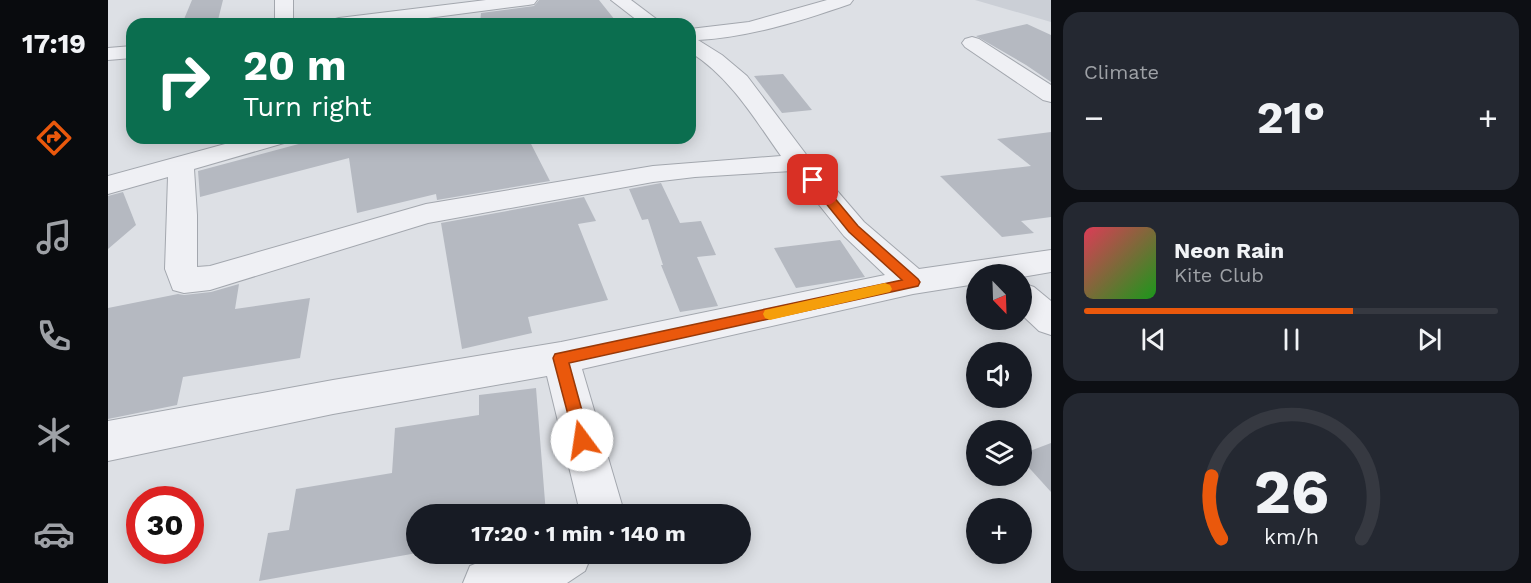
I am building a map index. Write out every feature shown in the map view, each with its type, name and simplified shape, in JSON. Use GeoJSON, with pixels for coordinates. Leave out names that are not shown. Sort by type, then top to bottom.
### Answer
{"type":"FeatureCollection","features":[{"type":"Feature","properties":{"kind":"street"},"geometry":{"type":"LineString","coordinates":[[284,0],[284,18]]}},
{"type":"Feature","properties":{"kind":"street"},"geometry":{"type":"LineString","coordinates":[[366,18],[416,7],[528,0]]}},
{"type":"Feature","properties":{"kind":"street"},"geometry":{"type":"LineString","coordinates":[[620,0],[646,18]]}},
{"type":"Feature","properties":{"kind":"street"},"geometry":{"type":"LineString","coordinates":[[696,35],[714,34],[753,26],[802,14],[844,0]]}},
{"type":"Feature","properties":{"kind":"street"},"geometry":{"type":"LineString","coordinates":[[972,43],[1051,95]]}},
{"type":"Feature","properties":{"kind":"street"},"geometry":{"type":"LineString","coordinates":[[696,48],[715,59],[739,81],[800,163],[854,229],[914,282]]}},
{"type":"Feature","properties":{"kind":"street"},"geometry":{"type":"LineString","coordinates":[[108,54],[126,52]]}},
{"type":"Feature","properties":{"kind":"street"},"geometry":{"type":"LineString","coordinates":[[108,186],[253,144]]}},
{"type":"Feature","properties":{"kind":"street"},"geometry":{"type":"LineString","coordinates":[[181,164],[183,215],[181,269],[184,281],[210,278],[426,214],[653,174],[695,169],[800,163]]}},
{"type":"Feature","properties":{"kind":"street"},"geometry":{"type":"LineString","coordinates":[[1032,265],[1051,261]]}},
{"type":"Feature","properties":{"kind":"street"},"geometry":{"type":"LineString","coordinates":[[108,441],[333,397],[561,358],[914,282],[966,276]]}},
{"type":"Feature","properties":{"kind":"street"},"geometry":{"type":"LineString","coordinates":[[1032,305],[1051,321]]}},
{"type":"Feature","properties":{"kind":"street"},"geometry":{"type":"LineString","coordinates":[[561,358],[600,504]]}},
{"type":"Feature","properties":{"kind":"street"},"geometry":{"type":"LineString","coordinates":[[487,583],[541,572],[553,564]]}},
{"type":"Feature","properties":{"kind":"shaded area"},"geometry":{"type":"Polygon","coordinates":[[[975,0],[1051,0],[1051,22],[975,0]]]}},
{"type":"Feature","properties":{"kind":"building"},"geometry":{"type":"Polygon","coordinates":[[[192,0],[223,0],[218,18],[184,18],[192,0]]]}},
{"type":"Feature","properties":{"kind":"building"},"geometry":{"type":"Polygon","coordinates":[[[539,0],[599,0],[613,18],[481,18],[481,13],[534,6],[539,0]]]}},
{"type":"Feature","properties":{"kind":"building"},"geometry":{"type":"Polygon","coordinates":[[[1027,24],[1051,35],[1051,82],[976,36],[1027,24]]]}},
{"type":"Feature","properties":{"kind":"building"},"geometry":{"type":"Polygon","coordinates":[[[783,74],[812,110],[782,113],[754,76],[783,74]]]}},
{"type":"Feature","properties":{"kind":"building"},"geometry":{"type":"Polygon","coordinates":[[[1051,132],[1051,217],[1021,221],[1034,233],[1002,237],[940,176],[1031,166],[997,139],[1051,132]]]}},
{"type":"Feature","properties":{"kind":"building"},"geometry":{"type":"Polygon","coordinates":[[[299,144],[531,144],[550,181],[437,200],[436,194],[357,213],[349,158],[200,197],[198,171],[299,144]]]}},
{"type":"Feature","properties":{"kind":"building"},"geometry":{"type":"Polygon","coordinates":[[[661,183],[680,223],[701,221],[716,255],[697,257],[718,306],[680,312],[661,265],[663,265],[648,219],[642,220],[629,189],[661,183]]]}},
{"type":"Feature","properties":{"kind":"building"},"geometry":{"type":"Polygon","coordinates":[[[123,192],[136,225],[108,249],[108,196],[123,192]]]}},
{"type":"Feature","properties":{"kind":"building"},"geometry":{"type":"Polygon","coordinates":[[[584,197],[596,221],[578,224],[608,300],[528,317],[532,333],[462,349],[441,223],[584,197]]]}},
{"type":"Feature","properties":{"kind":"building"},"geometry":{"type":"Polygon","coordinates":[[[840,240],[865,277],[796,288],[774,248],[840,240]]]}},
{"type":"Feature","properties":{"kind":"building"},"geometry":{"type":"Polygon","coordinates":[[[239,284],[235,309],[310,298],[300,358],[183,377],[177,405],[108,419],[108,308],[178,294],[211,292],[239,284]]]}},
{"type":"Feature","properties":{"kind":"building"},"geometry":{"type":"Polygon","coordinates":[[[536,388],[545,504],[406,504],[406,555],[259,581],[268,533],[289,530],[296,489],[392,473],[395,428],[479,415],[479,395],[536,388]]]}},
{"type":"Feature","properties":{"kind":"building"},"geometry":{"type":"Polygon","coordinates":[[[1051,443],[1051,492],[1032,471],[1032,450],[1051,443]]]}},
{"type":"Feature","properties":{"kind":"slow traffic"},"geometry":{"type":"LineString","coordinates":[[770,314],[885,289]]}},
{"type":"Feature","properties":{"kind":"route"},"geometry":{"type":"LineString","coordinates":[[582,440],[561,358],[914,282],[854,229],[813,180]]}}]}
